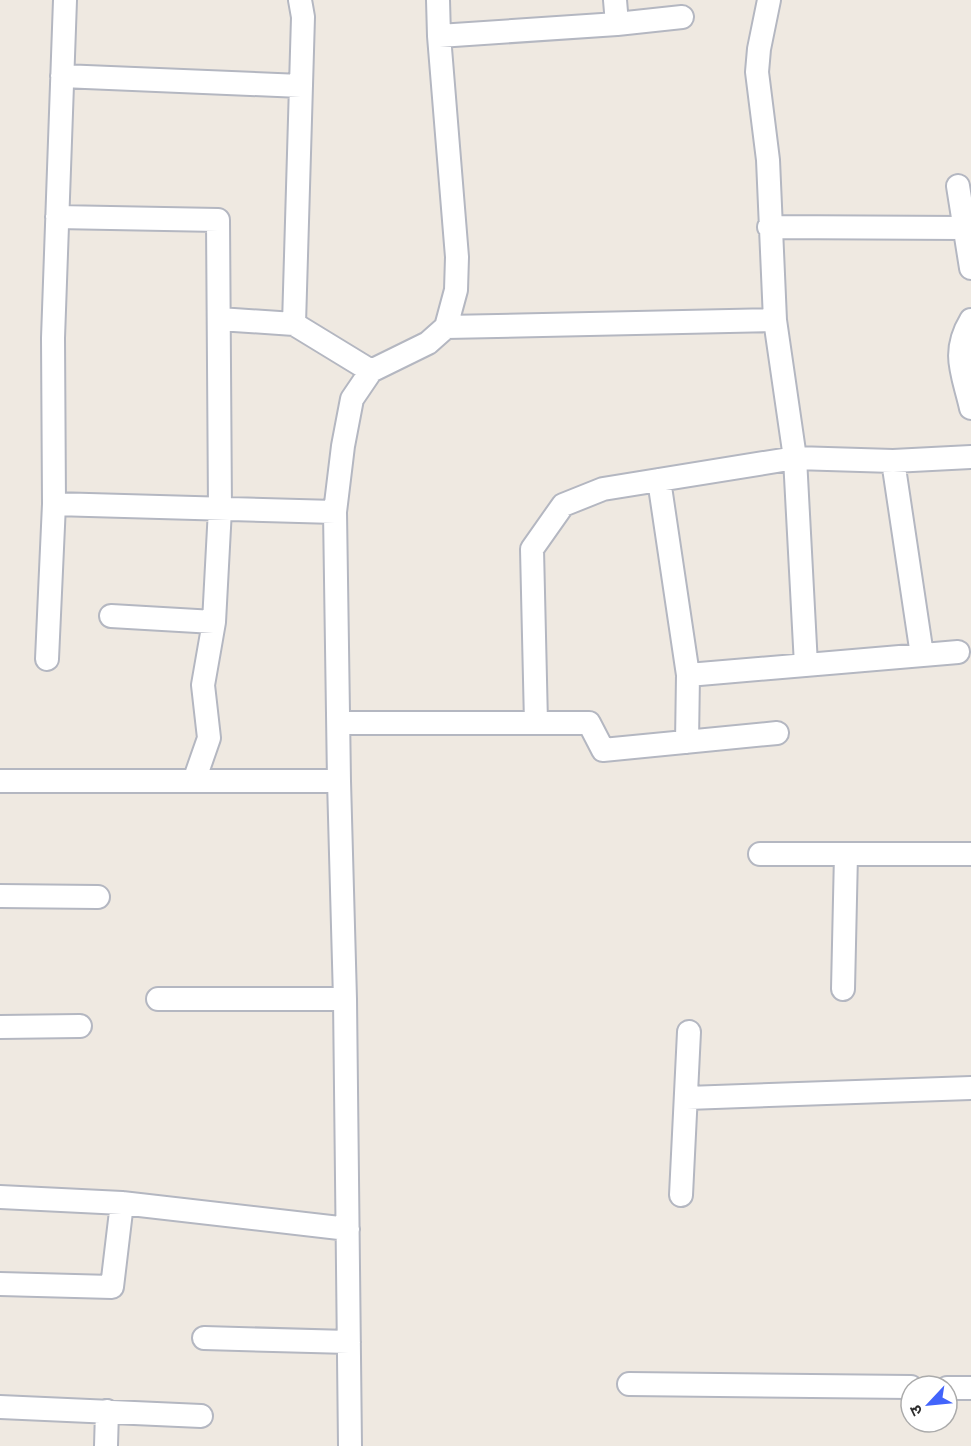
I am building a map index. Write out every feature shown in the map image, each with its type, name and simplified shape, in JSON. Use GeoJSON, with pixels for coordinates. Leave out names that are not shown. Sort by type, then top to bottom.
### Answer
{"type":"FeatureCollection","features":[{"type":"Feature","properties":{"kind":"street"},"geometry":{"type":"LineString","coordinates":[[47,659],[54,504],[53,338],[65,0]]}},
{"type":"Feature","properties":{"kind":"street"},"geometry":{"type":"LineString","coordinates":[[294,324],[303,17],[300,0]]}},
{"type":"Feature","properties":{"kind":"street"},"geometry":{"type":"LineString","coordinates":[[350,1446],[345,999],[335,512],[343,446],[352,399],[371,371],[428,343],[446,327],[456,290],[458,257],[438,0]]}},
{"type":"Feature","properties":{"kind":"street"},"geometry":{"type":"LineString","coordinates":[[615,0],[617,24]]}},
{"type":"Feature","properties":{"kind":"street"},"geometry":{"type":"LineString","coordinates":[[769,0],[756,72],[768,160],[769,227],[775,320],[795,458],[806,665]]}},
{"type":"Feature","properties":{"kind":"street"},"geometry":{"type":"LineString","coordinates":[[439,36],[617,24],[682,17]]}},
{"type":"Feature","properties":{"kind":"street"},"geometry":{"type":"LineString","coordinates":[[62,76],[301,86]]}},
{"type":"Feature","properties":{"kind":"street"},"geometry":{"type":"LineString","coordinates":[[958,186],[971,268]]}},
{"type":"Feature","properties":{"kind":"street"},"geometry":{"type":"LineString","coordinates":[[57,217],[218,220],[220,509],[214,622],[203,685],[209,738],[194,781]]}},
{"type":"Feature","properties":{"kind":"street"},"geometry":{"type":"LineString","coordinates":[[769,227],[963,228]]}},
{"type":"Feature","properties":{"kind":"street"},"geometry":{"type":"LineString","coordinates":[[219,320],[294,324],[371,371]]}},
{"type":"Feature","properties":{"kind":"street"},"geometry":{"type":"LineString","coordinates":[[446,327],[775,320]]}},
{"type":"Feature","properties":{"kind":"street"},"geometry":{"type":"LineString","coordinates":[[971,320],[962,335],[958,354],[971,408]]}},
{"type":"Feature","properties":{"kind":"street"},"geometry":{"type":"LineString","coordinates":[[536,723],[531,549],[563,506],[603,489],[795,458],[892,461],[971,457]]}},
{"type":"Feature","properties":{"kind":"street"},"geometry":{"type":"LineString","coordinates":[[892,461],[922,655]]}},
{"type":"Feature","properties":{"kind":"street"},"geometry":{"type":"LineString","coordinates":[[659,480],[688,675],[687,742]]}},
{"type":"Feature","properties":{"kind":"street"},"geometry":{"type":"LineString","coordinates":[[54,504],[335,512]]}},
{"type":"Feature","properties":{"kind":"street"},"geometry":{"type":"LineString","coordinates":[[111,616],[214,622]]}},
{"type":"Feature","properties":{"kind":"street"},"geometry":{"type":"LineString","coordinates":[[688,675],[958,652]]}},
{"type":"Feature","properties":{"kind":"street"},"geometry":{"type":"LineString","coordinates":[[339,723],[589,723],[603,750],[777,733]]}},
{"type":"Feature","properties":{"kind":"street"},"geometry":{"type":"LineString","coordinates":[[0,781],[339,780]]}},
{"type":"Feature","properties":{"kind":"street"},"geometry":{"type":"LineString","coordinates":[[760,854],[971,854]]}},
{"type":"Feature","properties":{"kind":"street"},"geometry":{"type":"LineString","coordinates":[[843,989],[846,854]]}},
{"type":"Feature","properties":{"kind":"street"},"geometry":{"type":"LineString","coordinates":[[0,896],[98,897]]}},
{"type":"Feature","properties":{"kind":"street"},"geometry":{"type":"LineString","coordinates":[[158,999],[345,999]]}},
{"type":"Feature","properties":{"kind":"street"},"geometry":{"type":"LineString","coordinates":[[0,1027],[80,1026]]}},
{"type":"Feature","properties":{"kind":"street"},"geometry":{"type":"LineString","coordinates":[[681,1195],[689,1032]]}},
{"type":"Feature","properties":{"kind":"street"},"geometry":{"type":"LineString","coordinates":[[687,1098],[971,1088]]}},
{"type":"Feature","properties":{"kind":"street"},"geometry":{"type":"LineString","coordinates":[[0,1197],[122,1203],[348,1229]]}},
{"type":"Feature","properties":{"kind":"street"},"geometry":{"type":"LineString","coordinates":[[0,1284],[112,1287],[122,1203]]}},
{"type":"Feature","properties":{"kind":"street"},"geometry":{"type":"LineString","coordinates":[[204,1338],[349,1341]]}},
{"type":"Feature","properties":{"kind":"street"},"geometry":{"type":"LineString","coordinates":[[629,1384],[899,1387]]}},
{"type":"Feature","properties":{"kind":"street"},"geometry":{"type":"LineString","coordinates":[[0,1407],[201,1416]]}},
{"type":"Feature","properties":{"kind":"street"},"geometry":{"type":"LineString","coordinates":[[106,1411],[106,1446]]}}]}
